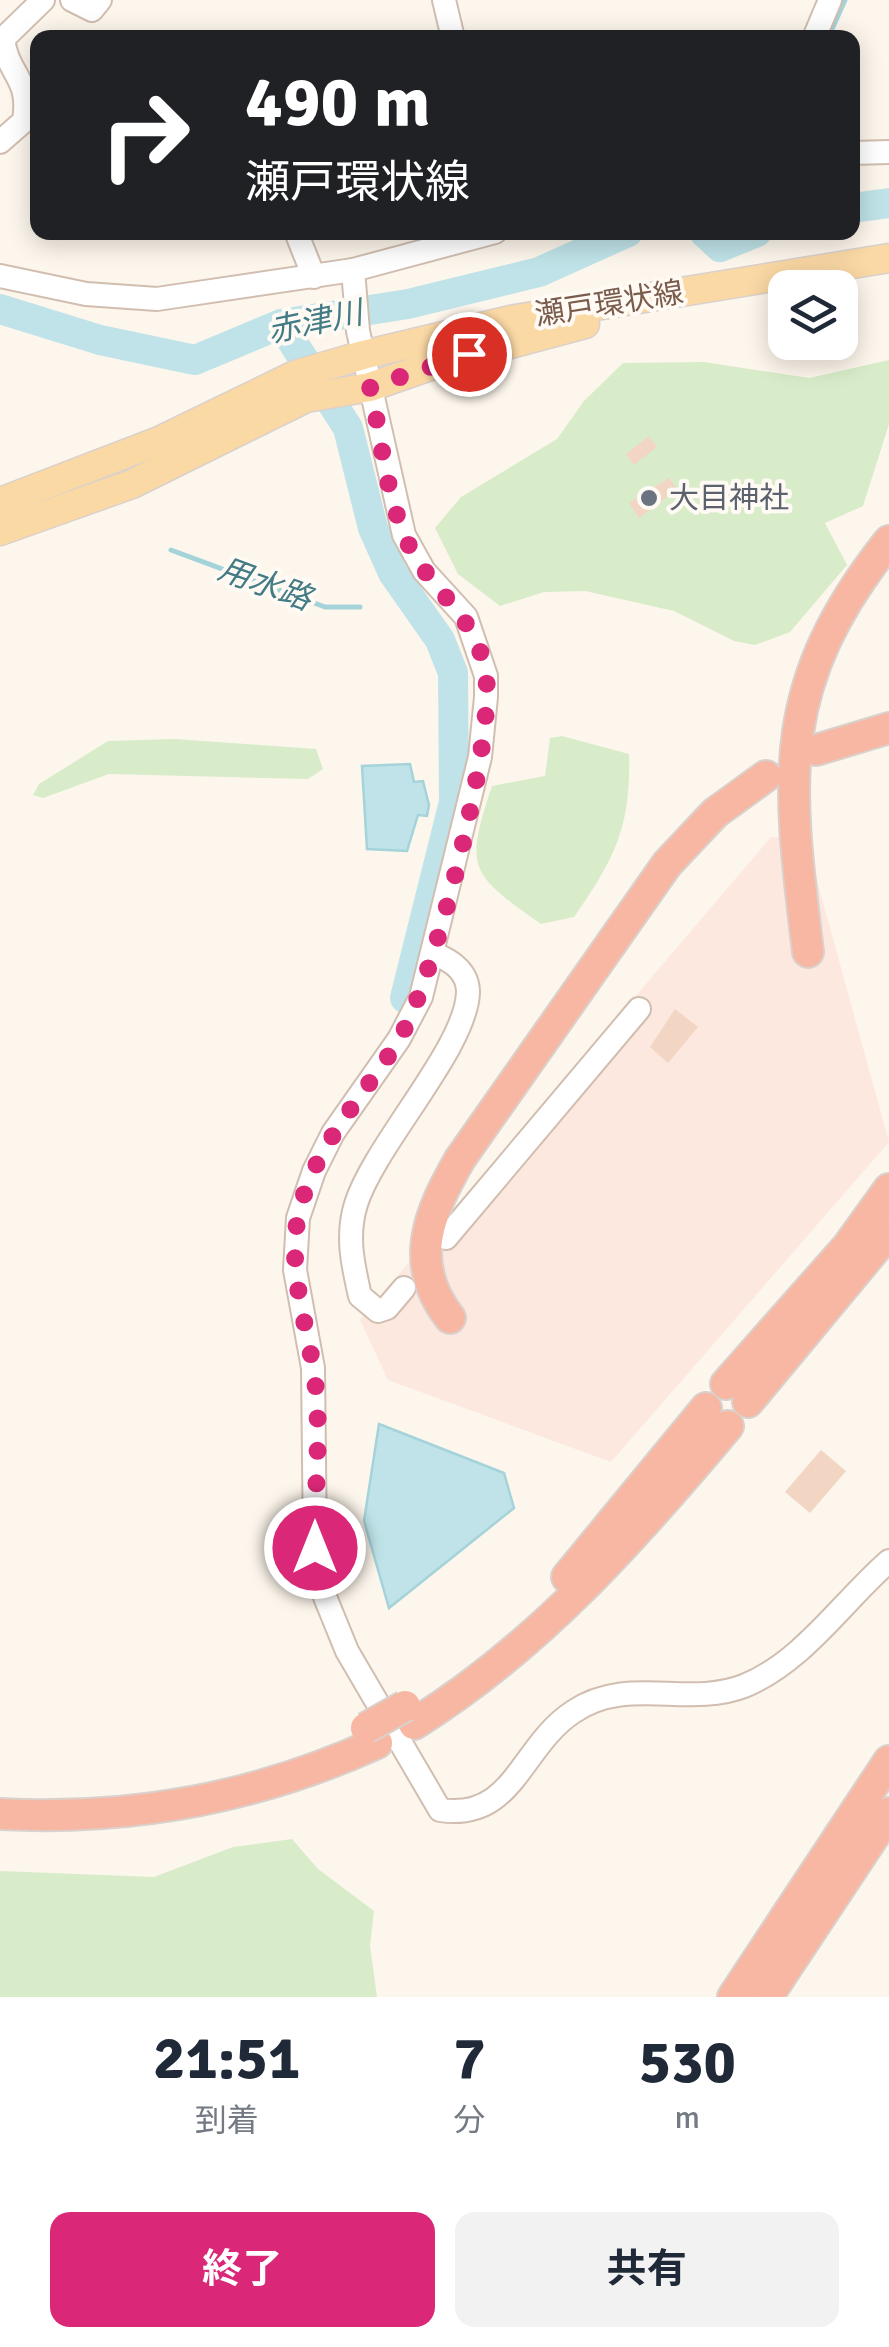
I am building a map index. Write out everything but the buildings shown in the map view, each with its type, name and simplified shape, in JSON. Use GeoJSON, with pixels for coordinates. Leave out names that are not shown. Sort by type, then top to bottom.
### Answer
{"type":"FeatureCollection","features":[{"type":"Feature","properties":{"kind":"highway"},"geometry":{"type":"LineString","coordinates":[[808,952],[794,825],[795,753],[804,694],[833,620],[889,541]]}},
{"type":"Feature","properties":{"kind":"highway"},"geometry":{"type":"LineString","coordinates":[[816,750],[889,728]]}},
{"type":"Feature","properties":{"kind":"highway"},"geometry":{"type":"LineString","coordinates":[[450,1318],[432,1290],[423,1258],[435,1206],[460,1159],[667,864],[715,813],[766,776]]}},
{"type":"Feature","properties":{"kind":"highway"},"geometry":{"type":"LineString","coordinates":[[889,1189],[737,1393],[889,1232]]}},
{"type":"Feature","properties":{"kind":"highway"},"geometry":{"type":"LineString","coordinates":[[0,1814],[117,1814],[196,1802],[275,1783],[490,1672],[555,1616],[717,1417]]}},
{"type":"Feature","properties":{"kind":"highway"},"geometry":{"type":"LineString","coordinates":[[0,1794],[116,1795],[194,1783],[372,1736]]}},
{"type":"Feature","properties":{"kind":"highway"},"geometry":{"type":"LineString","coordinates":[[734,1997],[889,1761]]}},
{"type":"Feature","properties":{"kind":"highway"},"geometry":{"type":"LineString","coordinates":[[767,1997],[889,1812]]}},
{"type":"Feature","properties":{"kind":"main road","name":"瀬戸環状線"},"geometry":{"type":"LineString","coordinates":[[0,531],[132,484],[300,387],[352,349],[889,258]]}},
{"type":"Feature","properties":{"kind":"main road"},"geometry":{"type":"LineString","coordinates":[[858,274],[889,267]]}},
{"type":"Feature","properties":{"kind":"main road","name":"瀬戸環状線"},"geometry":{"type":"LineString","coordinates":[[0,502],[300,387],[356,390],[577,325],[768,293]]}},
{"type":"Feature","properties":{"kind":"street"},"geometry":{"type":"LineString","coordinates":[[0,142],[24,121],[28,95],[6,54],[4,39],[43,0]]}},
{"type":"Feature","properties":{"kind":"street"},"geometry":{"type":"LineString","coordinates":[[72,0],[92,10],[100,0]]}},
{"type":"Feature","properties":{"kind":"street"},"geometry":{"type":"LineString","coordinates":[[444,0],[452,30]]}},
{"type":"Feature","properties":{"kind":"street"},"geometry":{"type":"LineString","coordinates":[[817,30],[830,0]]}},
{"type":"Feature","properties":{"kind":"street"},"geometry":{"type":"LineString","coordinates":[[860,154],[889,152]]}},
{"type":"Feature","properties":{"kind":"street"},"geometry":{"type":"LineString","coordinates":[[299,240],[314,277]]}},
{"type":"Feature","properties":{"kind":"street"},"geometry":{"type":"LineString","coordinates":[[0,276],[86,294],[158,299],[352,270],[464,240]]}},
{"type":"Feature","properties":{"kind":"street"},"geometry":{"type":"LineString","coordinates":[[352,270],[356,390],[404,535],[424,571],[466,617],[486,676],[480,757],[421,998],[400,1039],[333,1132],[298,1218],[295,1270],[314,1368],[315,1548],[325,1597],[348,1650],[440,1810],[462,1813],[499,1799],[547,1732],[597,1699],[619,1692],[725,1690],[772,1672],[889,1561]]}},
{"type":"Feature","properties":{"kind":"street"},"geometry":{"type":"LineString","coordinates":[[404,1288],[387,1308],[378,1311],[368,1306],[356,1282],[351,1229],[369,1175],[464,1013],[466,981],[454,964],[434,954]]}},
{"type":"Feature","properties":{"kind":"street"},"geometry":{"type":"LineString","coordinates":[[446,1238],[638,1010]]}},
{"type":"Feature","properties":{"kind":"shaded area"},"geometry":{"type":"Polygon","coordinates":[[[771,837],[805,837],[889,1142],[611,1462],[388,1380],[360,1320],[771,837]]]}},
{"type":"Feature","properties":{"kind":"green space"},"geometry":{"type":"Polygon","coordinates":[[[889,360],[889,424],[863,506],[825,523],[847,565],[790,632],[755,645],[734,641],[674,611],[585,591],[544,592],[500,606],[458,574],[435,528],[461,497],[557,439],[584,401],[623,363],[704,362],[809,378],[889,360]]]}},
{"type":"Feature","properties":{"kind":"green space"},"geometry":{"type":"Polygon","coordinates":[[[562,736],[629,754],[627,802],[610,859],[574,917],[541,924],[487,880],[476,853],[492,786],[545,776],[550,738],[562,736]]]}},
{"type":"Feature","properties":{"kind":"green space"},"geometry":{"type":"Polygon","coordinates":[[[175,739],[316,749],[323,769],[308,779],[109,774],[43,798],[33,795],[39,784],[108,741],[175,739]]]}},
{"type":"Feature","properties":{"kind":"green space"},"geometry":{"type":"Polygon","coordinates":[[[292,1839],[318,1869],[374,1911],[370,1946],[377,1997],[0,1997],[0,1871],[154,1877],[233,1847],[292,1839]]]}},
{"type":"Feature","properties":{"kind":"water"},"geometry":{"type":"Polygon","coordinates":[[[410,764],[414,782],[423,781],[429,805],[427,816],[418,815],[407,851],[367,849],[362,766],[410,764]]]}},
{"type":"Feature","properties":{"kind":"water"},"geometry":{"type":"Polygon","coordinates":[[[379,1424],[504,1473],[514,1508],[389,1608],[364,1521],[379,1424]]]}},
{"type":"Feature","properties":{"kind":"waterway"},"geometry":{"type":"LineString","coordinates":[[832,30],[845,0]]}},
{"type":"Feature","properties":{"kind":"waterway","name":"赤津川"},"geometry":{"type":"LineString","coordinates":[[860,207],[889,203]]}},
{"type":"Feature","properties":{"kind":"waterway","name":"赤津川"},"geometry":{"type":"LineString","coordinates":[[0,309],[100,340],[195,360],[281,324],[408,304],[539,272],[610,240]]}},
{"type":"Feature","properties":{"kind":"waterway","name":"赤津川"},"geometry":{"type":"LineString","coordinates":[[713,240],[720,247],[737,240]]}},
{"type":"Feature","properties":{"kind":"waterway"},"geometry":{"type":"LineString","coordinates":[[720,247],[725,240]]}},
{"type":"Feature","properties":{"kind":"waterway"},"geometry":{"type":"LineString","coordinates":[[281,324],[348,428],[373,528],[393,573],[440,640],[453,673],[454,802],[405,998]]}},
{"type":"Feature","properties":{"kind":"waterway","name":"用水路"},"geometry":{"type":"LineString","coordinates":[[171,550],[325,607],[360,607]]}},
{"type":"Feature","properties":{"kind":"place","name":"大目神社"},"geometry":{"type":"Point","coordinates":[649,498]}},
{"type":"Feature","properties":{"kind":"route"},"geometry":{"type":"LineString","coordinates":[[315,1548],[314,1368],[295,1270],[298,1218],[333,1132],[400,1039],[421,998],[480,757],[486,697],[486,676],[466,617],[424,571],[404,535],[370,387],[469,354]]}}]}
